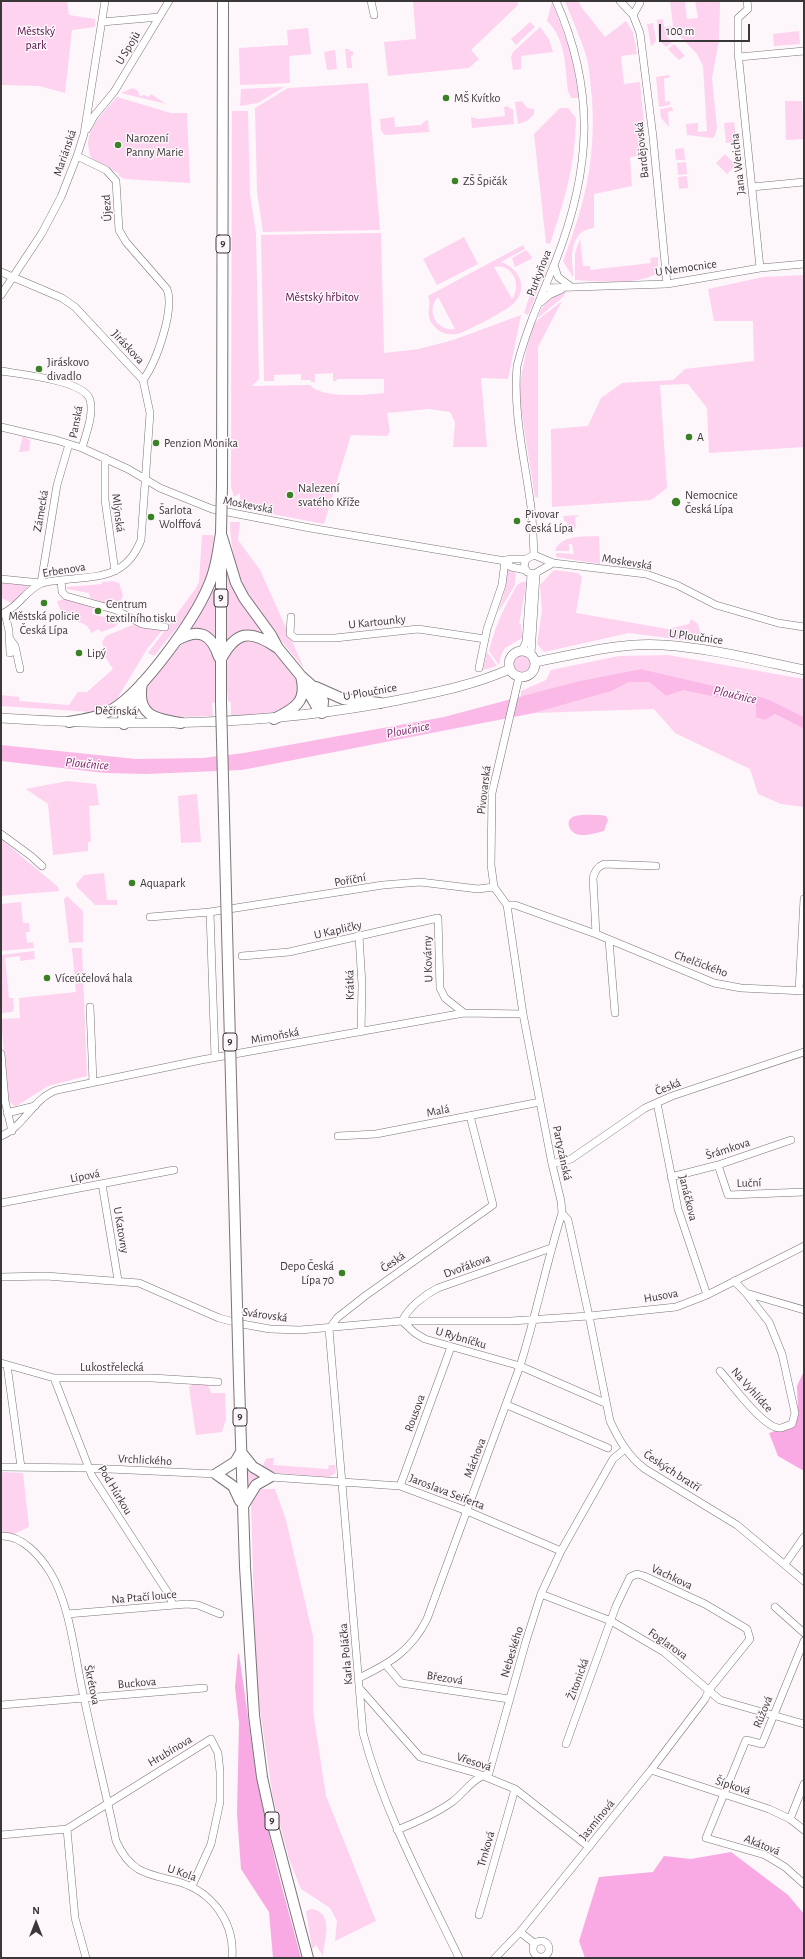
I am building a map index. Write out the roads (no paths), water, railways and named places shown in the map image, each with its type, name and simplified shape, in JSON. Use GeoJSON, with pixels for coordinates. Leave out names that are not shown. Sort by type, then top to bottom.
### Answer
{"type":"FeatureCollection","features":[{"type":"Feature","properties":{"kind":"main road","name":"9"},"geometry":{"type":"LineString","coordinates":[[223,1],[222,486],[220,662],[241,1452],[250,1680],[262,1776],[270,1814],[308,1958]]}},
{"type":"Feature","properties":{"kind":"main road"},"geometry":{"type":"LineString","coordinates":[[69,722],[103,713],[127,699],[142,683],[175,641],[201,602],[209,586],[221,533]]}},
{"type":"Feature","properties":{"kind":"main road"},"geometry":{"type":"LineString","coordinates":[[221,533],[228,559],[241,593],[278,648],[305,680],[322,696],[322,713]]}},
{"type":"Feature","properties":{"kind":"main road"},"geometry":{"type":"LineString","coordinates":[[175,641],[191,634],[206,635],[214,645],[220,662]]}},
{"type":"Feature","properties":{"kind":"main road"},"geometry":{"type":"LineString","coordinates":[[220,662],[231,642],[245,635],[259,636],[278,648]]}},
{"type":"Feature","properties":{"kind":"main road","name":"U Ploučnice"},"geometry":{"type":"LineString","coordinates":[[530,655],[661,645],[698,649],[804,670]]}},
{"type":"Feature","properties":{"kind":"main road"},"geometry":{"type":"LineString","coordinates":[[514,653],[530,655],[534,670],[528,676],[519,677],[510,669],[509,661],[511,657],[514,653]]}},
{"type":"Feature","properties":{"kind":"main road","name":"U Ploučnice"},"geometry":{"type":"LineString","coordinates":[[230,722],[274,719],[380,704],[456,688],[510,669]]}},
{"type":"Feature","properties":{"kind":"main road"},"geometry":{"type":"LineString","coordinates":[[305,680],[343,699],[380,704]]}},
{"type":"Feature","properties":{"kind":"main road"},"geometry":{"type":"LineString","coordinates":[[274,719],[288,712],[299,702],[303,694],[305,680]]}},
{"type":"Feature","properties":{"kind":"main road"},"geometry":{"type":"LineString","coordinates":[[142,683],[140,701],[145,710],[154,717],[181,723]]}},
{"type":"Feature","properties":{"kind":"main road"},"geometry":{"type":"LineString","coordinates":[[124,724],[130,717],[142,683]]}},
{"type":"Feature","properties":{"kind":"main road"},"geometry":{"type":"LineString","coordinates":[[124,724],[123,714],[127,699]]}},
{"type":"Feature","properties":{"kind":"main road","name":"Děčínská"},"geometry":{"type":"LineString","coordinates":[[1,718],[124,724],[230,722]]}},
{"type":"Feature","properties":{"kind":"main road"},"geometry":{"type":"LineString","coordinates":[[241,1452],[253,1467],[270,1477],[256,1485],[243,1506],[233,1486],[216,1474],[235,1462],[241,1452]]}},
{"type":"Feature","properties":{"kind":"street","name":"Mariánská"},"geometry":{"type":"LineString","coordinates":[[1,295],[42,233],[60,197],[77,156],[84,134],[105,1]]}},
{"type":"Feature","properties":{"kind":"street","name":"U Spojů"},"geometry":{"type":"LineString","coordinates":[[84,134],[114,92],[169,1]]}},
{"type":"Feature","properties":{"kind":"street"},"geometry":{"type":"LineString","coordinates":[[371,1],[374,15]]}},
{"type":"Feature","properties":{"kind":"street","name":"Purkyňova"},"geometry":{"type":"LineString","coordinates":[[534,555],[531,502],[522,446],[516,393],[516,371],[523,345],[573,209],[582,171],[585,120],[580,73],[574,50],[556,1]]}},
{"type":"Feature","properties":{"kind":"street","name":"Bardějovská"},"geometry":{"type":"LineString","coordinates":[[620,1],[633,15],[639,27],[641,38],[653,137],[667,284]]}},
{"type":"Feature","properties":{"kind":"street"},"geometry":{"type":"LineString","coordinates":[[633,15],[640,3],[639,1]]}},
{"type":"Feature","properties":{"kind":"street","name":"Jana Wericha"},"geometry":{"type":"LineString","coordinates":[[747,1],[748,10],[738,18],[739,57],[760,268]]}},
{"type":"Feature","properties":{"kind":"street"},"geometry":{"type":"LineString","coordinates":[[102,22],[160,17]]}},
{"type":"Feature","properties":{"kind":"street"},"geometry":{"type":"LineString","coordinates":[[739,57],[804,51]]}},
{"type":"Feature","properties":{"kind":"street","name":"Újezd"},"geometry":{"type":"LineString","coordinates":[[77,156],[112,175],[116,181],[119,230],[126,242],[167,289],[170,303],[168,318],[150,371],[143,380]]}},
{"type":"Feature","properties":{"kind":"street"},"geometry":{"type":"LineString","coordinates":[[752,188],[804,182]]}},
{"type":"Feature","properties":{"kind":"street"},"geometry":{"type":"LineString","coordinates":[[554,264],[558,277],[570,286]]}},
{"type":"Feature","properties":{"kind":"street","name":"U Nemocnice"},"geometry":{"type":"LineString","coordinates":[[545,288],[667,284],[760,268],[804,264]]}},
{"type":"Feature","properties":{"kind":"street","name":"Jiráskova"},"geometry":{"type":"LineString","coordinates":[[1,272],[12,278],[62,298],[75,307],[143,380],[150,413],[141,540],[133,556],[115,571]]}},
{"type":"Feature","properties":{"kind":"street","name":"U Nemocnice"},"geometry":{"type":"LineString","coordinates":[[539,304],[549,295],[570,286]]}},
{"type":"Feature","properties":{"kind":"street","name":"Panská"},"geometry":{"type":"LineString","coordinates":[[1,371],[42,376],[86,393],[91,402],[89,423],[82,448]]}},
{"type":"Feature","properties":{"kind":"street","name":"Moskevská"},"geometry":{"type":"LineString","coordinates":[[1,427],[82,448],[128,469],[145,480],[212,509],[310,528],[505,562]]}},
{"type":"Feature","properties":{"kind":"street","name":"Zámecká"},"geometry":{"type":"LineString","coordinates":[[41,583],[57,484],[69,444]]}},
{"type":"Feature","properties":{"kind":"street","name":"Mlýnská"},"geometry":{"type":"LineString","coordinates":[[105,458],[105,500],[115,571]]}},
{"type":"Feature","properties":{"kind":"street"},"geometry":{"type":"LineString","coordinates":[[505,562],[509,560],[526,559],[534,555],[541,559],[543,564],[534,572],[526,642],[530,655]]}},
{"type":"Feature","properties":{"kind":"street"},"geometry":{"type":"LineString","coordinates":[[526,559],[524,566],[534,572]]}},
{"type":"Feature","properties":{"kind":"street","name":"Moskevská"},"geometry":{"type":"LineString","coordinates":[[541,559],[553,563],[646,574],[677,585],[716,604],[778,623],[804,628]]}},
{"type":"Feature","properties":{"kind":"street"},"geometry":{"type":"LineString","coordinates":[[505,562],[511,568],[534,572],[553,563]]}},
{"type":"Feature","properties":{"kind":"street"},"geometry":{"type":"LineString","coordinates":[[479,668],[485,639],[502,586],[505,562]]}},
{"type":"Feature","properties":{"kind":"street","name":"Erbenova"},"geometry":{"type":"LineString","coordinates":[[3,613],[41,583],[103,576],[115,571]]}},
{"type":"Feature","properties":{"kind":"street"},"geometry":{"type":"LineString","coordinates":[[1,579],[41,583]]}},
{"type":"Feature","properties":{"kind":"street"},"geometry":{"type":"LineString","coordinates":[[61,580],[62,592],[66,596],[116,610],[142,624],[165,627]]}},
{"type":"Feature","properties":{"kind":"street"},"geometry":{"type":"LineString","coordinates":[[3,613],[10,639],[10,653]]}},
{"type":"Feature","properties":{"kind":"street","name":"U Kartounky"},"geometry":{"type":"LineString","coordinates":[[291,618],[290,634],[295,638],[335,638],[418,629],[485,639]]}},
{"type":"Feature","properties":{"kind":"street"},"geometry":{"type":"LineString","coordinates":[[10,639],[15,646],[20,669]]}},
{"type":"Feature","properties":{"kind":"street","name":"Pivovarská"},"geometry":{"type":"LineString","coordinates":[[507,905],[494,887],[491,865],[492,793],[519,677]]}},
{"type":"Feature","properties":{"kind":"street"},"geometry":{"type":"LineString","coordinates":[[1,834],[42,866]]}},
{"type":"Feature","properties":{"kind":"street"},"geometry":{"type":"LineString","coordinates":[[596,934],[593,878],[599,866],[604,864],[656,866]]}},
{"type":"Feature","properties":{"kind":"street","name":"Poříční"},"geometry":{"type":"LineString","coordinates":[[150,917],[210,912],[383,885],[420,882],[478,889],[494,887]]}},
{"type":"Feature","properties":{"kind":"street"},"geometry":{"type":"LineString","coordinates":[[801,991],[804,898]]}},
{"type":"Feature","properties":{"kind":"street","name":"Chelčického"},"geometry":{"type":"LineString","coordinates":[[507,905],[515,905],[596,934],[714,983],[741,988],[801,991]]}},
{"type":"Feature","properties":{"kind":"street","name":"Partyzánská"},"geometry":{"type":"LineString","coordinates":[[507,905],[523,1014],[552,1164],[561,1201],[562,1213],[568,1220],[589,1316],[605,1403]]}},
{"type":"Feature","properties":{"kind":"street"},"geometry":{"type":"LineString","coordinates":[[210,912],[215,1057]]}},
{"type":"Feature","properties":{"kind":"street","name":"U Kapličky"},"geometry":{"type":"LineString","coordinates":[[242,956],[289,952],[438,918]]}},
{"type":"Feature","properties":{"kind":"street","name":"U Kovárny"},"geometry":{"type":"LineString","coordinates":[[438,918],[440,988],[444,998],[464,1013]]}},
{"type":"Feature","properties":{"kind":"street","name":"Krátká"},"geometry":{"type":"LineString","coordinates":[[359,936],[362,985],[361,1032]]}},
{"type":"Feature","properties":{"kind":"street"},"geometry":{"type":"LineString","coordinates":[[609,940],[615,1013]]}},
{"type":"Feature","properties":{"kind":"street"},"geometry":{"type":"LineString","coordinates":[[90,1007],[93,1082]]}},
{"type":"Feature","properties":{"kind":"street","name":"Mimoňská"},"geometry":{"type":"LineString","coordinates":[[1,1136],[12,1131],[52,1091],[215,1057],[464,1013],[523,1014]]}},
{"type":"Feature","properties":{"kind":"street","name":"Česká"},"geometry":{"type":"LineString","coordinates":[[552,1164],[571,1159],[645,1108],[672,1096],[804,1052]]}},
{"type":"Feature","properties":{"kind":"street"},"geometry":{"type":"LineString","coordinates":[[1,1054],[7,1113],[12,1131]]}},
{"type":"Feature","properties":{"kind":"street","name":"Malá"},"geometry":{"type":"LineString","coordinates":[[338,1136],[376,1134],[540,1102]]}},
{"type":"Feature","properties":{"kind":"street","name":"Janáčkova"},"geometry":{"type":"LineString","coordinates":[[657,1103],[678,1209],[707,1295]]}},
{"type":"Feature","properties":{"kind":"street"},"geometry":{"type":"LineString","coordinates":[[7,1113],[36,1106]]}},
{"type":"Feature","properties":{"kind":"street","name":"Česká"},"geometry":{"type":"LineString","coordinates":[[328,1329],[337,1318],[365,1296],[493,1205],[470,1116]]}},
{"type":"Feature","properties":{"kind":"street","name":"Šrámkova"},"geometry":{"type":"LineString","coordinates":[[672,1177],[718,1165],[791,1140]]}},
{"type":"Feature","properties":{"kind":"street","name":"Luční"},"geometry":{"type":"LineString","coordinates":[[718,1165],[728,1195],[804,1192]]}},
{"type":"Feature","properties":{"kind":"street","name":"Lípová"},"geometry":{"type":"LineString","coordinates":[[1,1203],[174,1170]]}},
{"type":"Feature","properties":{"kind":"street","name":"U Katovny"},"geometry":{"type":"LineString","coordinates":[[102,1184],[118,1280]]}},
{"type":"Feature","properties":{"kind":"street","name":"Máchova"},"geometry":{"type":"LineString","coordinates":[[359,1678],[386,1665],[400,1655],[419,1636],[427,1619],[507,1405],[520,1366],[551,1248],[562,1213]]}},
{"type":"Feature","properties":{"kind":"street","name":"Husova"},"geometry":{"type":"LineString","coordinates":[[533,1319],[589,1316],[676,1306],[707,1295],[804,1246]]}},
{"type":"Feature","properties":{"kind":"street","name":"Dvořákova"},"geometry":{"type":"LineString","coordinates":[[402,1321],[406,1314],[429,1293],[438,1288],[551,1248]]}},
{"type":"Feature","properties":{"kind":"street","name":"Svárovská"},"geometry":{"type":"LineString","coordinates":[[1,1277],[46,1276],[118,1280],[139,1283],[197,1310],[242,1324],[292,1330],[328,1329],[402,1321],[510,1321],[533,1319]]}},
{"type":"Feature","properties":{"kind":"street"},"geometry":{"type":"LineString","coordinates":[[734,1281],[746,1293],[804,1310]]}},
{"type":"Feature","properties":{"kind":"street","name":"Na Vyhlídce"},"geometry":{"type":"LineString","coordinates":[[720,1371],[762,1419],[771,1425],[780,1428],[792,1424],[795,1413],[782,1354],[769,1322],[746,1293]]}},
{"type":"Feature","properties":{"kind":"street","name":"U Rybníčku"},"geometry":{"type":"LineString","coordinates":[[402,1321],[415,1333],[425,1339],[520,1366]]}},
{"type":"Feature","properties":{"kind":"street","name":"Karla Poláčka"},"geometry":{"type":"LineString","coordinates":[[328,1329],[343,1482],[361,1690],[363,1733],[369,1755],[397,1830],[459,1958]]}},
{"type":"Feature","properties":{"kind":"street","name":"Rousova"},"geometry":{"type":"LineString","coordinates":[[400,1486],[451,1347]]}},
{"type":"Feature","properties":{"kind":"street","name":"Lukostřelecká"},"geometry":{"type":"LineString","coordinates":[[21,1467],[4,1364],[54,1378],[152,1378],[218,1382]]}},
{"type":"Feature","properties":{"kind":"street"},"geometry":{"type":"LineString","coordinates":[[520,1366],[605,1403]]}},
{"type":"Feature","properties":{"kind":"street","name":"Pod Hůrkou"},"geometry":{"type":"LineString","coordinates":[[54,1378],[88,1468],[112,1509],[168,1593],[173,1605]]}},
{"type":"Feature","properties":{"kind":"street","name":"Českých bratří"},"geometry":{"type":"LineString","coordinates":[[605,1403],[610,1421],[632,1459],[645,1469],[736,1525],[804,1581]]}},
{"type":"Feature","properties":{"kind":"street"},"geometry":{"type":"LineString","coordinates":[[507,1405],[608,1448]]}},
{"type":"Feature","properties":{"kind":"street","name":"Nebeského"},"geometry":{"type":"LineString","coordinates":[[397,1830],[428,1817],[443,1808],[465,1791],[480,1774],[489,1774],[509,1699],[541,1594],[561,1552],[613,1459],[625,1449]]}},
{"type":"Feature","properties":{"kind":"street","name":"Vrchlického"},"geometry":{"type":"LineString","coordinates":[[1,1467],[88,1468],[216,1474]]}},
{"type":"Feature","properties":{"kind":"street","name":"Jaroslava Seiferta"},"geometry":{"type":"LineString","coordinates":[[270,1477],[400,1486],[467,1511],[561,1552]]}},
{"type":"Feature","properties":{"kind":"street","name":"Škrétova"},"geometry":{"type":"LineString","coordinates":[[1,1536],[22,1542],[39,1555],[51,1574],[67,1614],[116,1841],[120,1851],[130,1863]]}},
{"type":"Feature","properties":{"kind":"street"},"geometry":{"type":"LineString","coordinates":[[785,1564],[804,1537]]}},
{"type":"Feature","properties":{"kind":"street","name":"Vachkova"},"geometry":{"type":"LineString","coordinates":[[611,1621],[630,1577],[637,1574],[705,1604],[747,1629],[750,1639],[709,1690]]}},
{"type":"Feature","properties":{"kind":"street"},"geometry":{"type":"LineString","coordinates":[[541,1594],[611,1621]]}},
{"type":"Feature","properties":{"kind":"street","name":"Na Ptačí louce"},"geometry":{"type":"LineString","coordinates":[[67,1614],[173,1605],[198,1606],[220,1614]]}},
{"type":"Feature","properties":{"kind":"street"},"geometry":{"type":"LineString","coordinates":[[775,1607],[804,1633]]}},
{"type":"Feature","properties":{"kind":"street","name":"Foglarova"},"geometry":{"type":"LineString","coordinates":[[611,1621],[664,1652],[720,1700],[774,1714],[804,1724]]}},
{"type":"Feature","properties":{"kind":"street","name":"Žitonická"},"geometry":{"type":"LineString","coordinates":[[566,1744],[611,1621]]}},
{"type":"Feature","properties":{"kind":"street","name":"Růžová"},"geometry":{"type":"LineString","coordinates":[[706,1838],[746,1740],[762,1744],[804,1641]]}},
{"type":"Feature","properties":{"kind":"street","name":"Březová"},"geometry":{"type":"LineString","coordinates":[[386,1665],[401,1683],[509,1699]]}},
{"type":"Feature","properties":{"kind":"street","name":"Buckova"},"geometry":{"type":"LineString","coordinates":[[1,1705],[204,1688]]}},
{"type":"Feature","properties":{"kind":"street","name":"Vřesová"},"geometry":{"type":"LineString","coordinates":[[361,1690],[420,1757],[480,1774],[515,1789],[589,1847]]}},
{"type":"Feature","properties":{"kind":"street","name":"Jasmínová"},"geometry":{"type":"LineString","coordinates":[[495,1958],[520,1932],[651,1770],[705,1699],[709,1690]]}},
{"type":"Feature","properties":{"kind":"street","name":"Hrubínova"},"geometry":{"type":"LineString","coordinates":[[1,1835],[67,1829],[211,1739],[218,1753],[220,1772],[220,1802],[211,1844],[192,1886]]}},
{"type":"Feature","properties":{"kind":"street","name":"Šípková"},"geometry":{"type":"LineString","coordinates":[[651,1770],[769,1809],[790,1819],[804,1830]]}},
{"type":"Feature","properties":{"kind":"street"},"geometry":{"type":"LineString","coordinates":[[790,1819],[804,1784]]}},
{"type":"Feature","properties":{"kind":"street","name":"Trnková"},"geometry":{"type":"LineString","coordinates":[[479,1915],[515,1789]]}},
{"type":"Feature","properties":{"kind":"street"},"geometry":{"type":"LineString","coordinates":[[67,1829],[75,1918],[86,1958]]}},
{"type":"Feature","properties":{"kind":"street","name":"Akátová"},"geometry":{"type":"LineString","coordinates":[[706,1838],[765,1855],[785,1867],[804,1884]]}},
{"type":"Feature","properties":{"kind":"street","name":"U Kola"},"geometry":{"type":"LineString","coordinates":[[130,1863],[145,1872],[192,1886],[212,1901],[226,1921],[230,1935],[232,1958]]}},
{"type":"Feature","properties":{"kind":"street"},"geometry":{"type":"LineString","coordinates":[[520,1932],[534,1943]]}},
{"type":"Feature","properties":{"kind":"water","name":"Ploučnice"},"geometry":{"type":"Polygon","coordinates":[[[641,669],[758,696],[772,701],[804,717],[804,729],[775,714],[765,720],[756,717],[756,705],[683,690],[666,696],[649,682],[629,682],[612,691],[534,713],[242,770],[146,774],[105,773],[1,761],[1,745],[136,759],[203,758],[244,753],[444,717],[579,681],[641,669]]]}},
{"type":"Feature","properties":{"kind":"water"},"geometry":{"type":"Polygon","coordinates":[[[606,816],[608,820],[604,831],[579,835],[571,830],[569,822],[572,817],[606,816]]]}},
{"type":"Feature","properties":{"kind":"place","name":"MŠ Kvítko"},"geometry":{"type":"Point","coordinates":[446,98]}},
{"type":"Feature","properties":{"kind":"place","name":"Narození Panny Marie"},"geometry":{"type":"Point","coordinates":[118,145]}},
{"type":"Feature","properties":{"kind":"place","name":"ZŠ Špičák"},"geometry":{"type":"Point","coordinates":[455,181]}},
{"type":"Feature","properties":{"kind":"place","name":"Jiráskovo divadlo"},"geometry":{"type":"Point","coordinates":[39,369]}},
{"type":"Feature","properties":{"kind":"place","name":"A"},"geometry":{"type":"Point","coordinates":[689,437]}},
{"type":"Feature","properties":{"kind":"place","name":"Penzion Monika"},"geometry":{"type":"Point","coordinates":[156,443]}},
{"type":"Feature","properties":{"kind":"place","name":"Nalezení svatého Kříže"},"geometry":{"type":"Point","coordinates":[290,495]}},
{"type":"Feature","properties":{"kind":"place","name":"Nemocnice Česká Lípa"},"geometry":{"type":"Point","coordinates":[676,502]}},
{"type":"Feature","properties":{"kind":"place","name":"Šarlota Wolffová"},"geometry":{"type":"Point","coordinates":[151,517]}},
{"type":"Feature","properties":{"kind":"place","name":"Pivovar Česká Lípa"},"geometry":{"type":"Point","coordinates":[517,521]}},
{"type":"Feature","properties":{"kind":"place","name":"Městská policie Česká Lípa"},"geometry":{"type":"Point","coordinates":[44,603]}},
{"type":"Feature","properties":{"kind":"place","name":"Centrum textilního tisku"},"geometry":{"type":"Point","coordinates":[98,611]}},
{"type":"Feature","properties":{"kind":"place","name":"Lipý"},"geometry":{"type":"Point","coordinates":[79,653]}},
{"type":"Feature","properties":{"kind":"place","name":"Aquapark"},"geometry":{"type":"Point","coordinates":[132,883]}},
{"type":"Feature","properties":{"kind":"place","name":"Víceúčelová hala"},"geometry":{"type":"Point","coordinates":[47,978]}},
{"type":"Feature","properties":{"kind":"place","name":"Depo Česká Lípa 70"},"geometry":{"type":"Point","coordinates":[342,1273]}},
{"type":"Feature","properties":{"kind":"park label","name":"Městský park"},"geometry":{"type":"Point","coordinates":[36,38]}},
{"type":"Feature","properties":{"kind":"park label","name":"Městský hřbitov"},"geometry":{"type":"Point","coordinates":[322,297]}}]}
